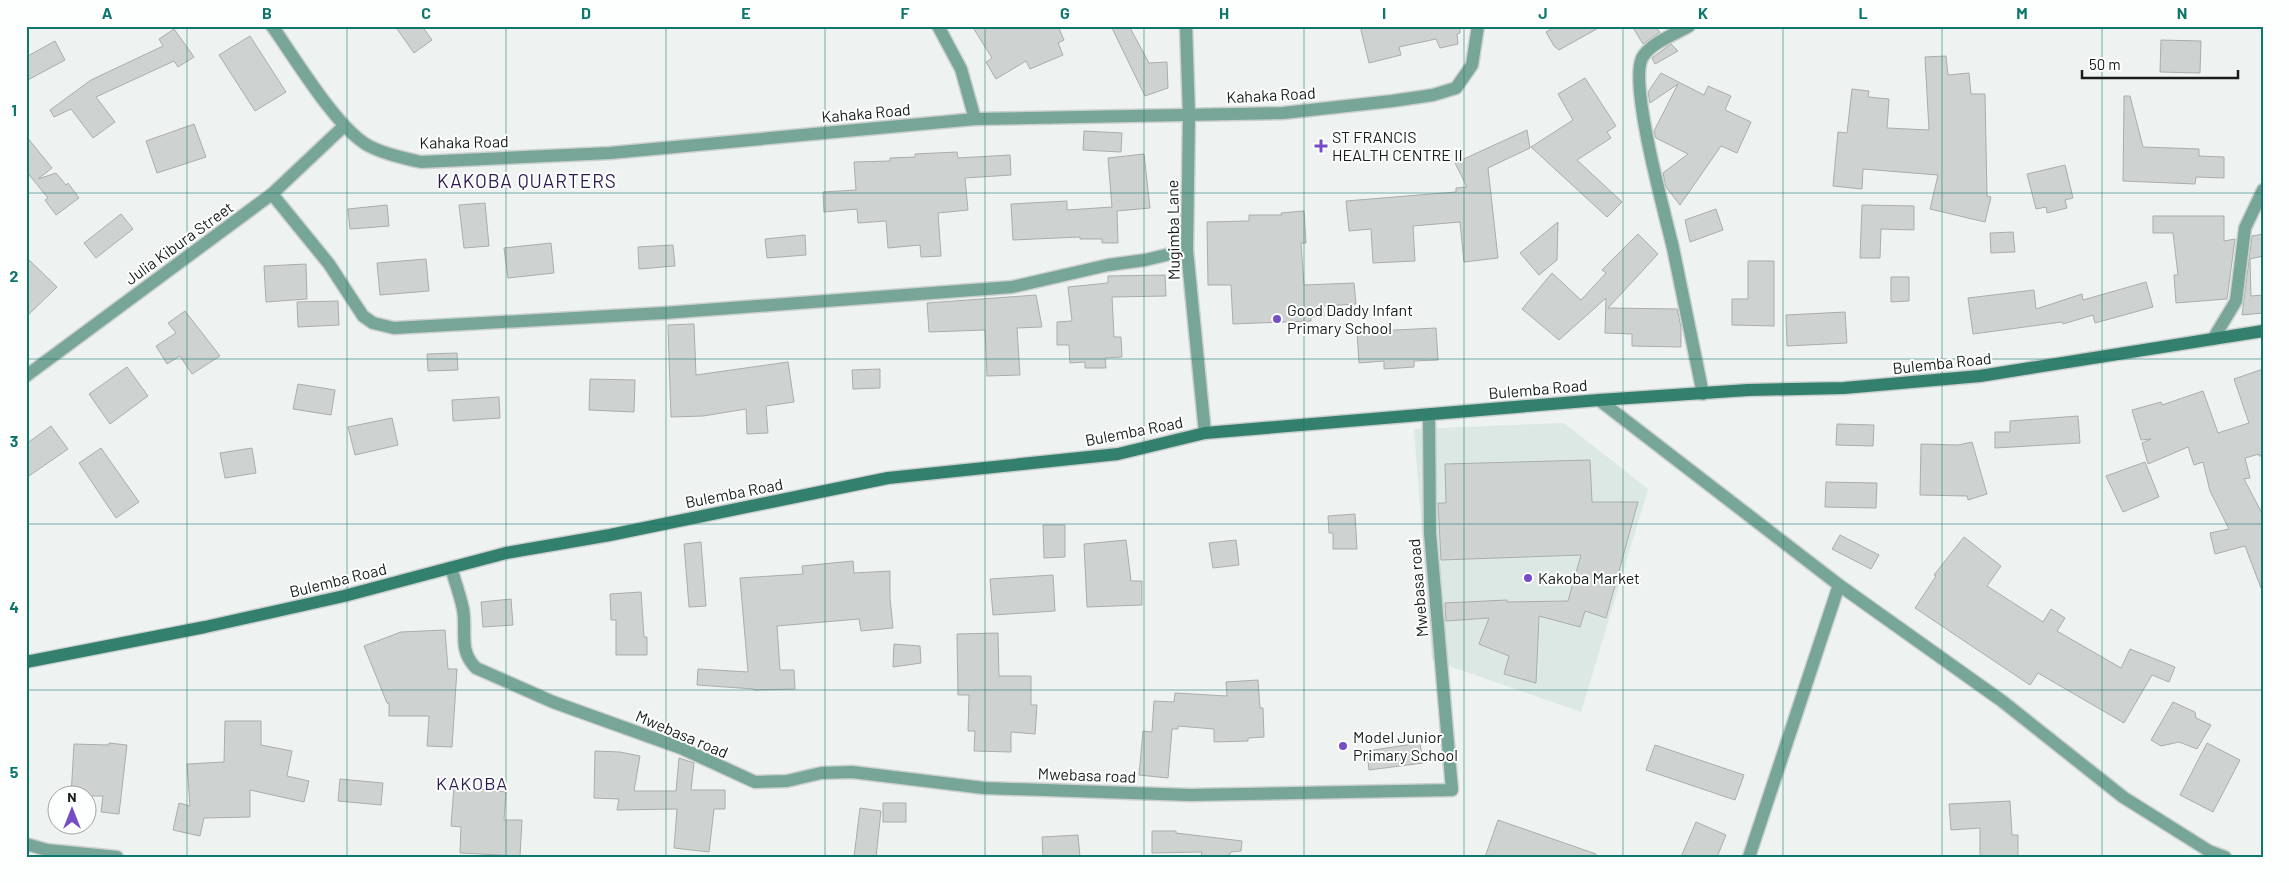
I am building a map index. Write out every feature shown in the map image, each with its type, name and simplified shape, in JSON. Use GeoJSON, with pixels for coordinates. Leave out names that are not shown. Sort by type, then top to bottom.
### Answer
{"type":"FeatureCollection","features":[{"type":"Feature","properties":{"kind":"main road","name":"Bulemba Road"},"geometry":{"type":"LineString","coordinates":[[26,662],[205,628],[344,596],[506,553],[888,478],[1118,454],[1205,433],[1599,400],[1748,390],[1844,388],[1980,376],[2263,331]]}},
{"type":"Feature","properties":{"kind":"street","name":"Kahaka Road"},"geometry":{"type":"LineString","coordinates":[[272,26],[344,126],[368,145],[395,156],[421,162],[610,154],[975,119],[1283,113],[1433,95],[1456,88],[1472,65],[1478,26]]}},
{"type":"Feature","properties":{"kind":"street"},"geometry":{"type":"LineString","coordinates":[[938,26],[961,69],[975,119]]}},
{"type":"Feature","properties":{"kind":"street","name":"Mugimba Lane"},"geometry":{"type":"LineString","coordinates":[[1186,26],[1189,115],[1187,250],[1205,433]]}},
{"type":"Feature","properties":{"kind":"street"},"geometry":{"type":"LineString","coordinates":[[1688,26],[1648,50],[1641,60],[1639,76],[1640,97],[1651,155],[1703,394]]}},
{"type":"Feature","properties":{"kind":"street","name":"Julia Kibura Street"},"geometry":{"type":"LineString","coordinates":[[26,376],[272,194],[344,126]]}},
{"type":"Feature","properties":{"kind":"street"},"geometry":{"type":"LineString","coordinates":[[2213,339],[2236,301],[2245,228],[2263,190]]}},
{"type":"Feature","properties":{"kind":"street"},"geometry":{"type":"LineString","coordinates":[[272,194],[329,264],[363,316],[373,323],[394,328],[664,313],[1012,287],[1108,265],[1187,250]]}},
{"type":"Feature","properties":{"kind":"street"},"geometry":{"type":"LineString","coordinates":[[1599,400],[1839,585],[2002,701],[2123,797],[2208,854],[2225,857]]}},
{"type":"Feature","properties":{"kind":"street","name":"Mwebasa road"},"geometry":{"type":"LineString","coordinates":[[451,568],[463,610],[465,650],[468,660],[476,668],[553,702],[681,748],[755,782],[787,781],[821,773],[852,772],[984,788],[1190,795],[1452,790],[1430,533],[1428,415]]}},
{"type":"Feature","properties":{"kind":"street"},"geometry":{"type":"LineString","coordinates":[[1749,857],[1839,585]]}},
{"type":"Feature","properties":{"kind":"street"},"geometry":{"type":"LineString","coordinates":[[26,844],[47,850],[118,857]]}},
{"type":"Feature","properties":{"kind":"shaded area"},"geometry":{"type":"Polygon","coordinates":[[[1564,423],[1648,489],[1581,712],[1432,660],[1414,429],[1564,423]]]}},
{"type":"Feature","properties":{"kind":"building"},"geometry":{"type":"Polygon","coordinates":[[[395,26],[422,26],[432,40],[414,53],[395,26]]]}},
{"type":"Feature","properties":{"kind":"building"},"geometry":{"type":"Polygon","coordinates":[[[972,26],[1058,26],[1064,40],[1058,43],[1063,55],[1030,69],[1026,61],[996,79],[986,62],[992,58],[972,26]]]}},
{"type":"Feature","properties":{"kind":"building"},"geometry":{"type":"Polygon","coordinates":[[[1111,26],[1129,26],[1149,63],[1167,62],[1168,88],[1145,96],[1111,26]]]}},
{"type":"Feature","properties":{"kind":"building"},"geometry":{"type":"Polygon","coordinates":[[[1360,26],[1460,26],[1460,33],[1457,34],[1458,44],[1440,48],[1436,39],[1399,47],[1401,55],[1369,63],[1360,26]]]}},
{"type":"Feature","properties":{"kind":"building"},"geometry":{"type":"Polygon","coordinates":[[[1556,26],[1602,26],[1559,50],[1554,46],[1546,32],[1556,26]]]}},
{"type":"Feature","properties":{"kind":"building"},"geometry":{"type":"Polygon","coordinates":[[[1632,26],[1654,26],[1660,32],[1643,44],[1632,26]]]}},
{"type":"Feature","properties":{"kind":"building"},"geometry":{"type":"Polygon","coordinates":[[[174,29],[194,57],[178,67],[174,61],[96,97],[115,122],[93,138],[71,109],[54,117],[50,110],[91,80],[163,46],[159,39],[174,29]]]}},
{"type":"Feature","properties":{"kind":"building"},"geometry":{"type":"Polygon","coordinates":[[[250,36],[286,92],[255,111],[219,55],[250,36]]]}},
{"type":"Feature","properties":{"kind":"building"},"geometry":{"type":"Polygon","coordinates":[[[2161,40],[2201,41],[2200,73],[2160,72],[2161,40]]]}},
{"type":"Feature","properties":{"kind":"building"},"geometry":{"type":"Polygon","coordinates":[[[55,41],[65,60],[26,81],[26,57],[55,41]]]}},
{"type":"Feature","properties":{"kind":"building"},"geometry":{"type":"Polygon","coordinates":[[[1671,44],[1678,51],[1655,64],[1652,58],[1671,44]]]}},
{"type":"Feature","properties":{"kind":"building"},"geometry":{"type":"Polygon","coordinates":[[[1946,56],[1948,75],[1969,73],[1971,94],[1985,94],[1987,196],[1991,197],[1985,222],[1930,209],[1938,175],[1863,169],[1862,189],[1833,186],[1838,132],[1847,133],[1852,89],[1869,91],[1868,97],[1889,99],[1887,128],[1929,130],[1925,57],[1946,56]]]}},
{"type":"Feature","properties":{"kind":"building"},"geometry":{"type":"Polygon","coordinates":[[[1661,73],[1704,95],[1708,86],[1731,96],[1725,110],[1751,122],[1737,153],[1721,146],[1680,205],[1666,187],[1663,173],[1688,154],[1656,138],[1654,131],[1678,84],[1650,103],[1648,92],[1661,73]]]}},
{"type":"Feature","properties":{"kind":"building"},"geometry":{"type":"Polygon","coordinates":[[[1585,78],[1616,126],[1607,132],[1611,138],[1577,160],[1622,202],[1607,217],[1531,147],[1573,120],[1558,94],[1585,78]]]}},
{"type":"Feature","properties":{"kind":"building"},"geometry":{"type":"Polygon","coordinates":[[[2124,96],[2130,96],[2143,147],[2199,149],[2199,156],[2224,157],[2224,178],[2196,177],[2195,184],[2123,181],[2124,96]]]}},
{"type":"Feature","properties":{"kind":"building"},"geometry":{"type":"Polygon","coordinates":[[[194,124],[206,157],[157,173],[146,141],[194,124]]]}},
{"type":"Feature","properties":{"kind":"building"},"geometry":{"type":"Polygon","coordinates":[[[1527,130],[1530,148],[1488,168],[1498,258],[1464,262],[1460,222],[1413,226],[1415,261],[1373,263],[1371,229],[1349,231],[1346,201],[1456,192],[1456,188],[1467,187],[1455,163],[1527,130]]]}},
{"type":"Feature","properties":{"kind":"building"},"geometry":{"type":"Polygon","coordinates":[[[1084,131],[1122,133],[1121,152],[1083,150],[1084,131]]]}},
{"type":"Feature","properties":{"kind":"building"},"geometry":{"type":"Polygon","coordinates":[[[26,136],[52,168],[38,179],[56,173],[66,185],[68,183],[79,198],[56,215],[45,200],[48,198],[26,171],[26,136]]]}},
{"type":"Feature","properties":{"kind":"building"},"geometry":{"type":"Polygon","coordinates":[[[957,152],[958,158],[1010,155],[1011,175],[965,178],[968,210],[938,213],[941,256],[921,257],[920,245],[888,248],[886,221],[858,223],[857,209],[824,212],[823,192],[856,190],[854,162],[890,161],[890,158],[915,157],[915,154],[957,152]]]}},
{"type":"Feature","properties":{"kind":"building"},"geometry":{"type":"Polygon","coordinates":[[[1144,154],[1150,208],[1117,211],[1118,243],[1102,243],[1102,239],[1080,239],[1080,237],[1013,240],[1011,204],[1067,201],[1067,210],[1112,207],[1108,158],[1144,154]]]}},
{"type":"Feature","properties":{"kind":"building"},"geometry":{"type":"Polygon","coordinates":[[[2065,165],[2073,198],[2065,200],[2067,208],[2047,213],[2046,207],[2036,209],[2027,174],[2065,165]]]}},
{"type":"Feature","properties":{"kind":"building"},"geometry":{"type":"Polygon","coordinates":[[[485,203],[489,246],[464,248],[459,205],[485,203]]]}},
{"type":"Feature","properties":{"kind":"building"},"geometry":{"type":"Polygon","coordinates":[[[387,205],[389,226],[350,229],[348,209],[387,205]]]}},
{"type":"Feature","properties":{"kind":"building"},"geometry":{"type":"Polygon","coordinates":[[[1862,205],[1914,206],[1914,230],[1881,229],[1880,258],[1860,258],[1862,205]]]}},
{"type":"Feature","properties":{"kind":"building"},"geometry":{"type":"Polygon","coordinates":[[[1716,209],[1723,230],[1690,242],[1685,220],[1716,209]]]}},
{"type":"Feature","properties":{"kind":"building"},"geometry":{"type":"Polygon","coordinates":[[[1304,211],[1306,243],[1301,243],[1304,285],[1354,283],[1356,304],[1323,306],[1324,316],[1311,317],[1311,321],[1233,324],[1231,285],[1208,285],[1207,222],[1249,221],[1249,215],[1282,215],[1281,213],[1304,211]]]}},
{"type":"Feature","properties":{"kind":"building"},"geometry":{"type":"Polygon","coordinates":[[[121,214],[133,229],[96,258],[84,243],[121,214]]]}},
{"type":"Feature","properties":{"kind":"building"},"geometry":{"type":"Polygon","coordinates":[[[2153,216],[2224,216],[2224,241],[2235,239],[2227,299],[2176,303],[2174,275],[2178,275],[2173,233],[2153,233],[2153,216]]]}},
{"type":"Feature","properties":{"kind":"building"},"geometry":{"type":"Polygon","coordinates":[[[1558,222],[1557,260],[1539,275],[1520,253],[1558,222]]]}},
{"type":"Feature","properties":{"kind":"building"},"geometry":{"type":"Polygon","coordinates":[[[2013,232],[2015,252],[1991,253],[1990,233],[2013,232]]]}},
{"type":"Feature","properties":{"kind":"building"},"geometry":{"type":"Polygon","coordinates":[[[1638,234],[1658,254],[1608,308],[1677,309],[1681,327],[1681,347],[1632,346],[1632,334],[1605,333],[1606,298],[1559,340],[1522,309],[1552,273],[1581,300],[1606,273],[1602,270],[1638,234]]]}},
{"type":"Feature","properties":{"kind":"building"},"geometry":{"type":"Polygon","coordinates":[[[2263,234],[2263,256],[2250,259],[2251,296],[2263,295],[2263,313],[2242,315],[2252,236],[2263,234]]]}},
{"type":"Feature","properties":{"kind":"building"},"geometry":{"type":"Polygon","coordinates":[[[805,235],[806,255],[767,258],[765,239],[805,235]]]}},
{"type":"Feature","properties":{"kind":"building"},"geometry":{"type":"Polygon","coordinates":[[[551,243],[554,273],[508,278],[504,248],[551,243]]]}},
{"type":"Feature","properties":{"kind":"building"},"geometry":{"type":"Polygon","coordinates":[[[673,245],[675,266],[639,269],[638,247],[673,245]]]}},
{"type":"Feature","properties":{"kind":"building"},"geometry":{"type":"Polygon","coordinates":[[[26,257],[57,287],[26,317],[26,257]]]}},
{"type":"Feature","properties":{"kind":"building"},"geometry":{"type":"Polygon","coordinates":[[[426,259],[429,291],[380,295],[377,263],[426,259]]]}},
{"type":"Feature","properties":{"kind":"building"},"geometry":{"type":"Polygon","coordinates":[[[1748,261],[1774,261],[1774,326],[1732,325],[1732,299],[1748,299],[1748,261]]]}},
{"type":"Feature","properties":{"kind":"building"},"geometry":{"type":"Polygon","coordinates":[[[306,264],[307,299],[266,302],[264,266],[306,264]]]}},
{"type":"Feature","properties":{"kind":"building"},"geometry":{"type":"Polygon","coordinates":[[[1165,275],[1166,296],[1112,297],[1114,337],[1121,337],[1122,357],[1105,358],[1106,368],[1085,368],[1085,362],[1070,363],[1069,345],[1057,345],[1057,322],[1072,321],[1068,287],[1108,283],[1108,276],[1165,275]]]}},
{"type":"Feature","properties":{"kind":"building"},"geometry":{"type":"Polygon","coordinates":[[[1891,277],[1909,277],[1909,301],[1891,302],[1891,277]]]}},
{"type":"Feature","properties":{"kind":"building"},"geometry":{"type":"Polygon","coordinates":[[[2146,282],[2153,307],[2095,323],[2093,315],[2063,324],[2062,322],[1973,334],[1968,298],[2034,290],[2036,309],[2082,294],[2083,300],[2146,282]]]}},
{"type":"Feature","properties":{"kind":"building"},"geometry":{"type":"Polygon","coordinates":[[[1036,295],[1042,327],[1017,328],[1020,375],[987,376],[985,330],[929,332],[927,303],[1036,295]]]}},
{"type":"Feature","properties":{"kind":"building"},"geometry":{"type":"Polygon","coordinates":[[[338,301],[339,325],[298,327],[297,302],[338,301]]]}},
{"type":"Feature","properties":{"kind":"building"},"geometry":{"type":"Polygon","coordinates":[[[185,311],[220,356],[192,374],[180,356],[167,364],[156,346],[176,333],[168,323],[185,311]]]}},
{"type":"Feature","properties":{"kind":"building"},"geometry":{"type":"Polygon","coordinates":[[[1845,312],[1847,343],[1787,346],[1786,315],[1845,312]]]}},
{"type":"Feature","properties":{"kind":"building"},"geometry":{"type":"Polygon","coordinates":[[[694,324],[696,375],[788,362],[794,402],[766,406],[768,433],[747,434],[746,409],[703,416],[671,417],[668,325],[694,324]]]}},
{"type":"Feature","properties":{"kind":"building"},"geometry":{"type":"Polygon","coordinates":[[[1436,328],[1438,360],[1414,361],[1414,367],[1384,369],[1384,361],[1359,363],[1357,332],[1436,328]]]}},
{"type":"Feature","properties":{"kind":"building"},"geometry":{"type":"Polygon","coordinates":[[[457,353],[458,370],[428,371],[427,354],[457,353]]]}},
{"type":"Feature","properties":{"kind":"building"},"geometry":{"type":"Polygon","coordinates":[[[127,367],[148,396],[110,424],[89,394],[127,367]]]}},
{"type":"Feature","properties":{"kind":"building"},"geometry":{"type":"Polygon","coordinates":[[[880,369],[880,388],[853,389],[852,370],[880,369]]]}},
{"type":"Feature","properties":{"kind":"building"},"geometry":{"type":"Polygon","coordinates":[[[2263,369],[2263,456],[2259,456],[2259,454],[2245,458],[2250,478],[2244,479],[2263,515],[2261,588],[2245,546],[2215,554],[2210,533],[2229,529],[2210,491],[2203,462],[2194,465],[2188,447],[2148,464],[2142,443],[2151,439],[2141,440],[2132,410],[2161,402],[2162,405],[2203,391],[2218,433],[2249,423],[2234,379],[2263,369]]]}},
{"type":"Feature","properties":{"kind":"building"},"geometry":{"type":"Polygon","coordinates":[[[590,379],[635,380],[634,412],[589,410],[590,379]]]}},
{"type":"Feature","properties":{"kind":"building"},"geometry":{"type":"Polygon","coordinates":[[[298,384],[335,390],[331,415],[293,409],[298,384]]]}},
{"type":"Feature","properties":{"kind":"building"},"geometry":{"type":"Polygon","coordinates":[[[499,397],[500,418],[453,421],[452,400],[499,397]]]}},
{"type":"Feature","properties":{"kind":"building"},"geometry":{"type":"Polygon","coordinates":[[[2078,416],[2080,443],[1995,448],[1995,432],[2010,432],[2010,421],[2078,416]]]}},
{"type":"Feature","properties":{"kind":"building"},"geometry":{"type":"Polygon","coordinates":[[[392,418],[398,445],[355,455],[348,427],[392,418]]]}},
{"type":"Feature","properties":{"kind":"building"},"geometry":{"type":"Polygon","coordinates":[[[1837,424],[1874,425],[1873,446],[1836,445],[1837,424]]]}},
{"type":"Feature","properties":{"kind":"building"},"geometry":{"type":"Polygon","coordinates":[[[51,426],[68,449],[26,478],[26,444],[51,426]]]}},
{"type":"Feature","properties":{"kind":"building"},"geometry":{"type":"Polygon","coordinates":[[[1972,442],[1987,494],[1968,500],[1967,496],[1920,495],[1921,444],[1958,445],[1972,442]]]}},
{"type":"Feature","properties":{"kind":"building"},"geometry":{"type":"Polygon","coordinates":[[[101,448],[139,502],[116,518],[79,463],[101,448]]]}},
{"type":"Feature","properties":{"kind":"building"},"geometry":{"type":"Polygon","coordinates":[[[252,448],[256,473],[225,478],[220,453],[252,448]]]}},
{"type":"Feature","properties":{"kind":"building"},"geometry":{"type":"Polygon","coordinates":[[[1590,460],[1592,502],[1638,502],[1606,618],[1585,611],[1580,627],[1539,616],[1536,683],[1504,674],[1509,656],[1479,644],[1489,618],[1446,621],[1445,603],[1507,600],[1507,602],[1568,601],[1581,555],[1441,560],[1438,503],[1446,503],[1445,464],[1590,460]]]}},
{"type":"Feature","properties":{"kind":"building"},"geometry":{"type":"Polygon","coordinates":[[[2145,462],[2159,497],[2123,512],[2106,476],[2145,462]]]}},
{"type":"Feature","properties":{"kind":"building"},"geometry":{"type":"Polygon","coordinates":[[[1826,482],[1877,483],[1876,508],[1825,507],[1826,482]]]}},
{"type":"Feature","properties":{"kind":"building"},"geometry":{"type":"Polygon","coordinates":[[[1355,514],[1357,549],[1333,549],[1333,533],[1329,533],[1328,516],[1355,514]]]}},
{"type":"Feature","properties":{"kind":"building"},"geometry":{"type":"Polygon","coordinates":[[[1043,525],[1065,525],[1065,557],[1044,558],[1043,525]]]}},
{"type":"Feature","properties":{"kind":"building"},"geometry":{"type":"Polygon","coordinates":[[[1840,535],[1879,555],[1871,569],[1832,549],[1840,535]]]}},
{"type":"Feature","properties":{"kind":"building"},"geometry":{"type":"Polygon","coordinates":[[[1964,537],[2001,566],[1987,586],[2043,622],[2051,609],[2065,618],[2057,631],[2121,668],[2130,649],[2175,667],[2169,682],[2152,675],[2124,723],[2038,673],[2030,685],[1915,608],[1936,576],[1934,575],[1964,537]]]}},
{"type":"Feature","properties":{"kind":"building"},"geometry":{"type":"Polygon","coordinates":[[[1126,540],[1131,581],[1142,581],[1142,605],[1087,607],[1084,544],[1126,540]]]}},
{"type":"Feature","properties":{"kind":"building"},"geometry":{"type":"Polygon","coordinates":[[[1236,540],[1239,565],[1213,568],[1209,543],[1236,540]]]}},
{"type":"Feature","properties":{"kind":"building"},"geometry":{"type":"Polygon","coordinates":[[[701,542],[706,606],[689,607],[684,544],[701,542]]]}},
{"type":"Feature","properties":{"kind":"building"},"geometry":{"type":"Polygon","coordinates":[[[853,561],[854,573],[890,571],[893,628],[861,631],[859,619],[777,626],[780,670],[794,670],[795,689],[754,690],[697,685],[698,669],[748,672],[740,578],[803,574],[802,566],[853,561]]]}},
{"type":"Feature","properties":{"kind":"building"},"geometry":{"type":"Polygon","coordinates":[[[1053,575],[1055,611],[993,615],[990,579],[1053,575]]]}},
{"type":"Feature","properties":{"kind":"building"},"geometry":{"type":"Polygon","coordinates":[[[641,592],[644,637],[647,637],[647,655],[616,655],[616,620],[611,620],[610,594],[641,592]]]}},
{"type":"Feature","properties":{"kind":"building"},"geometry":{"type":"Polygon","coordinates":[[[511,599],[513,625],[483,627],[481,602],[511,599]]]}},
{"type":"Feature","properties":{"kind":"building"},"geometry":{"type":"Polygon","coordinates":[[[445,630],[448,669],[457,669],[452,747],[427,746],[429,716],[389,716],[389,703],[387,703],[364,646],[401,632],[445,630]]]}},
{"type":"Feature","properties":{"kind":"building"},"geometry":{"type":"Polygon","coordinates":[[[998,633],[999,676],[1031,676],[1031,705],[1037,705],[1035,734],[1011,732],[1011,752],[974,751],[975,731],[968,731],[969,695],[958,695],[957,634],[998,633]]]}},
{"type":"Feature","properties":{"kind":"building"},"geometry":{"type":"Polygon","coordinates":[[[894,644],[920,646],[921,663],[893,667],[894,644]]]}},
{"type":"Feature","properties":{"kind":"building"},"geometry":{"type":"Polygon","coordinates":[[[1258,680],[1260,708],[1263,708],[1264,737],[1248,738],[1248,741],[1214,742],[1214,729],[1178,726],[1178,729],[1172,729],[1168,778],[1139,775],[1143,731],[1152,732],[1154,701],[1174,702],[1175,693],[1227,696],[1226,682],[1258,680]]]}},
{"type":"Feature","properties":{"kind":"building"},"geometry":{"type":"Polygon","coordinates":[[[2173,702],[2195,712],[2196,718],[2211,725],[2197,749],[2179,742],[2161,746],[2151,740],[2173,702]]]}},
{"type":"Feature","properties":{"kind":"building"},"geometry":{"type":"Polygon","coordinates":[[[225,721],[261,721],[261,745],[292,751],[287,776],[309,781],[304,802],[250,790],[250,817],[204,818],[200,836],[173,830],[179,803],[190,806],[187,764],[224,762],[225,721]]]}},
{"type":"Feature","properties":{"kind":"building"},"geometry":{"type":"Polygon","coordinates":[[[109,743],[127,745],[119,814],[101,812],[103,796],[98,796],[98,786],[72,786],[74,744],[109,745],[109,743]]]}},
{"type":"Feature","properties":{"kind":"building"},"geometry":{"type":"Polygon","coordinates":[[[1420,743],[1423,763],[1369,770],[1367,751],[1420,743]]]}},
{"type":"Feature","properties":{"kind":"building"},"geometry":{"type":"Polygon","coordinates":[[[2207,743],[2240,760],[2213,812],[2180,795],[2207,743]]]}},
{"type":"Feature","properties":{"kind":"building"},"geometry":{"type":"Polygon","coordinates":[[[1655,745],[1744,775],[1735,800],[1646,770],[1655,745]]]}},
{"type":"Feature","properties":{"kind":"building"},"geometry":{"type":"Polygon","coordinates":[[[595,751],[620,752],[640,756],[634,791],[676,791],[679,758],[694,763],[691,790],[725,790],[725,809],[714,809],[709,852],[674,848],[677,809],[617,810],[619,799],[594,798],[595,751]]]}},
{"type":"Feature","properties":{"kind":"building"},"geometry":{"type":"Polygon","coordinates":[[[340,779],[383,783],[381,805],[338,801],[340,779]]]}},
{"type":"Feature","properties":{"kind":"building"},"geometry":{"type":"Polygon","coordinates":[[[454,787],[506,792],[504,820],[522,820],[520,856],[460,853],[461,827],[451,826],[454,787]]]}},
{"type":"Feature","properties":{"kind":"building"},"geometry":{"type":"Polygon","coordinates":[[[2010,801],[2012,835],[2018,835],[2018,857],[1980,857],[1980,828],[1951,830],[1949,804],[2010,801]]]}},
{"type":"Feature","properties":{"kind":"building"},"geometry":{"type":"Polygon","coordinates":[[[883,803],[906,803],[906,822],[883,822],[883,803]]]}},
{"type":"Feature","properties":{"kind":"building"},"geometry":{"type":"Polygon","coordinates":[[[860,808],[881,811],[876,857],[854,857],[860,808]]]}},
{"type":"Feature","properties":{"kind":"building"},"geometry":{"type":"Polygon","coordinates":[[[1498,820],[1596,854],[1595,857],[1485,857],[1498,820]]]}},
{"type":"Feature","properties":{"kind":"building"},"geometry":{"type":"Polygon","coordinates":[[[1696,822],[1726,835],[1717,857],[1681,857],[1696,822]]]}},
{"type":"Feature","properties":{"kind":"building"},"geometry":{"type":"Polygon","coordinates":[[[1152,831],[1176,831],[1176,833],[1242,841],[1241,851],[1231,852],[1228,857],[1201,857],[1202,852],[1152,853],[1152,831]]]}},
{"type":"Feature","properties":{"kind":"building"},"geometry":{"type":"Polygon","coordinates":[[[1078,835],[1080,857],[1043,857],[1042,837],[1078,835]]]}},
{"type":"Feature","properties":{"kind":"place","name":"ST FRANCIS HEALTH CENTRE II"},"geometry":{"type":"Point","coordinates":[1321,146]}},
{"type":"Feature","properties":{"kind":"place","name":"Good Daddy Infant Primary School"},"geometry":{"type":"Point","coordinates":[1277,319]}},
{"type":"Feature","properties":{"kind":"place","name":"Kakoba Market"},"geometry":{"type":"Point","coordinates":[1528,578]}},
{"type":"Feature","properties":{"kind":"place","name":"Model Junior Primary School"},"geometry":{"type":"Point","coordinates":[1343,746]}},
{"type":"Feature","properties":{"kind":"district","name":"KAKOBA QUARTERS"},"geometry":{"type":"Point","coordinates":[527,181]}},
{"type":"Feature","properties":{"kind":"district","name":"KAKOBA"},"geometry":{"type":"Point","coordinates":[472,784]}}]}
